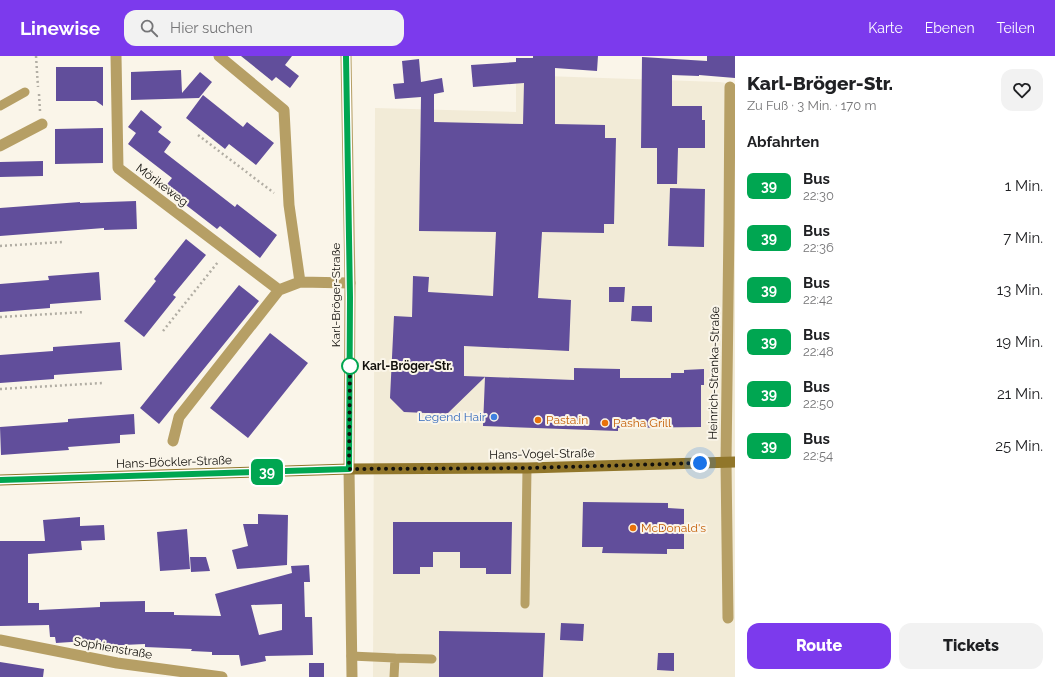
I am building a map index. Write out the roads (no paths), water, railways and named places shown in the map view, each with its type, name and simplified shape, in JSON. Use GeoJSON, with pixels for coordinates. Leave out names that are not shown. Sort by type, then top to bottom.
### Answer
{"type":"FeatureCollection","features":[{"type":"Feature","properties":{"kind":"main road","name":"Hans-Vogel-Straße"},"geometry":{"type":"LineString","coordinates":[[349,469],[527,468],[730,462]]}},
{"type":"Feature","properties":{"kind":"main road","name":"Hans-Böckler-Straße"},"geometry":{"type":"LineString","coordinates":[[0,480],[349,469]]}},
{"type":"Feature","properties":{"kind":"street","name":"Mörikeweg"},"geometry":{"type":"LineString","coordinates":[[116,56],[118,168],[279,290]]}},
{"type":"Feature","properties":{"kind":"street"},"geometry":{"type":"LineString","coordinates":[[218,56],[284,110],[290,205],[300,282]]}},
{"type":"Feature","properties":{"kind":"street","name":"Karl-Bröger-Straße"},"geometry":{"type":"LineString","coordinates":[[346,56],[350,283],[349,469],[352,677]]}},
{"type":"Feature","properties":{"kind":"street","name":"Heinrich-Stranka-Straße"},"geometry":{"type":"LineString","coordinates":[[728,618],[732,224],[730,87]]}},
{"type":"Feature","properties":{"kind":"street"},"geometry":{"type":"LineString","coordinates":[[0,146],[42,124]]}},
{"type":"Feature","properties":{"kind":"street"},"geometry":{"type":"LineString","coordinates":[[173,441],[179,417],[279,290],[300,282],[350,283]]}},
{"type":"Feature","properties":{"kind":"street","name":"Sophienstraße"},"geometry":{"type":"LineString","coordinates":[[0,640],[117,663],[222,677]]}},
{"type":"Feature","properties":{"kind":"lane"},"geometry":{"type":"LineString","coordinates":[[0,106],[25,92]]}},
{"type":"Feature","properties":{"kind":"lane"},"geometry":{"type":"LineString","coordinates":[[525,604],[527,468]]}},
{"type":"Feature","properties":{"kind":"lane"},"geometry":{"type":"LineString","coordinates":[[351,656],[432,659]]}},
{"type":"Feature","properties":{"kind":"lane"},"geometry":{"type":"LineString","coordinates":[[394,677],[395,658]]}},
{"type":"Feature","properties":{"kind":"place","name":"Karl-Bröger-Str."},"geometry":{"type":"Point","coordinates":[350,366]}},
{"type":"Feature","properties":{"kind":"place","name":"Legend Hair"},"geometry":{"type":"Point","coordinates":[494,417]}},
{"type":"Feature","properties":{"kind":"place","name":"Pasta.in"},"geometry":{"type":"Point","coordinates":[538,420]}},
{"type":"Feature","properties":{"kind":"place","name":"Pasha Grill"},"geometry":{"type":"Point","coordinates":[605,423]}},
{"type":"Feature","properties":{"kind":"place","name":"McDonald's"},"geometry":{"type":"Point","coordinates":[633,528]}}]}
